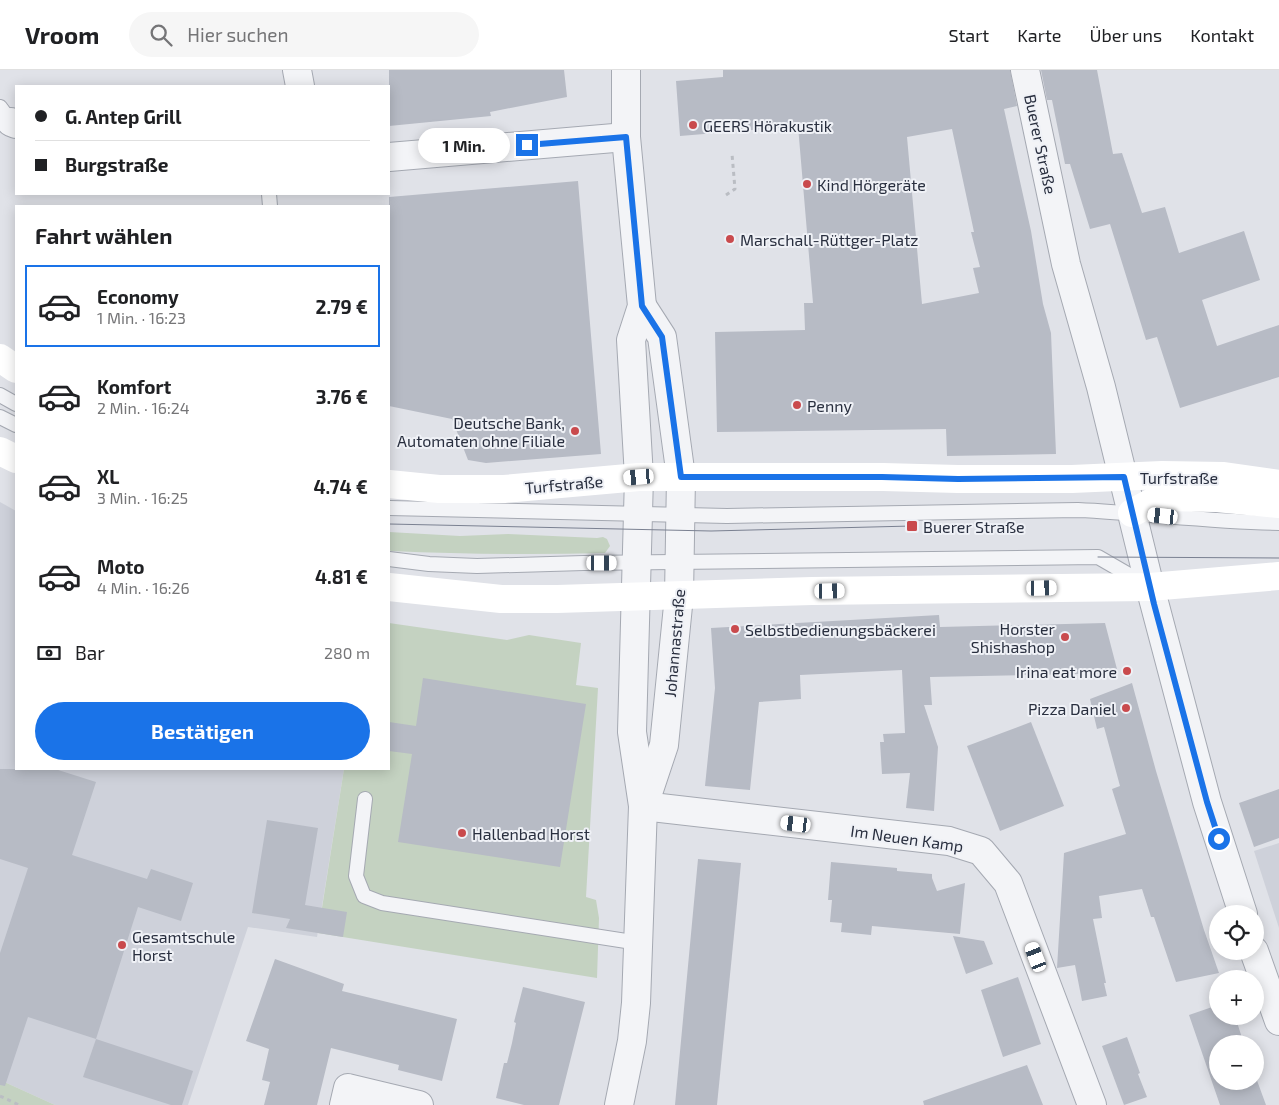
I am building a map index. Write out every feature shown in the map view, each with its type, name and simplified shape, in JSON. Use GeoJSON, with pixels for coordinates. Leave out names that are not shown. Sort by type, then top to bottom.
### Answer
{"type":"FeatureCollection","features":[{"type":"Feature","properties":{"kind":"main road"},"geometry":{"type":"LineString","coordinates":[[0,358],[15,368]]}},
{"type":"Feature","properties":{"kind":"main road"},"geometry":{"type":"LineString","coordinates":[[0,451],[15,458]]}},
{"type":"Feature","properties":{"kind":"main road","name":"Turfstraße"},"geometry":{"type":"LineString","coordinates":[[390,484],[439,489],[504,489],[639,477],[1072,479],[1162,475],[1224,476],[1279,484]]}},
{"type":"Feature","properties":{"kind":"main road"},"geometry":{"type":"LineString","coordinates":[[1132,513],[1161,497],[1217,498],[1279,504]]}},
{"type":"Feature","properties":{"kind":"main road"},"geometry":{"type":"LineString","coordinates":[[390,587],[501,599],[679,596],[812,591],[1150,587],[1279,576]]}},
{"type":"Feature","properties":{"kind":"street"},"geometry":{"type":"LineString","coordinates":[[297,70],[300,85]]}},
{"type":"Feature","properties":{"kind":"street"},"geometry":{"type":"LineString","coordinates":[[626,70],[626,137],[642,306]]}},
{"type":"Feature","properties":{"kind":"street","name":"Buerer Straße"},"geometry":{"type":"LineString","coordinates":[[1025,70],[1066,264],[1101,387],[1150,587],[1207,802],[1239,905]]}},
{"type":"Feature","properties":{"kind":"street"},"geometry":{"type":"LineString","coordinates":[[390,157],[626,137]]}},
{"type":"Feature","properties":{"kind":"street","name":"Johannastraße"},"geometry":{"type":"LineString","coordinates":[[619,1105],[632,1041],[636,1003],[643,806],[632,732],[639,477],[631,340],[642,306]]}},
{"type":"Feature","properties":{"kind":"street","name":"Johannastraße"},"geometry":{"type":"LineString","coordinates":[[642,306],[662,337],[681,477],[679,596],[664,745],[643,806]]}},
{"type":"Feature","properties":{"kind":"street","name":"Im Neuen Kamp"},"geometry":{"type":"LineString","coordinates":[[643,806],[949,841],[981,851],[1008,883],[1092,1105]]}},
{"type":"Feature","properties":{"kind":"street"},"geometry":{"type":"LineString","coordinates":[[1257,960],[1279,1021]]}},
{"type":"Feature","properties":{"kind":"street"},"geometry":{"type":"LineString","coordinates":[[344,1105],[348,1088],[419,1105]]}},
{"type":"Feature","properties":{"kind":"lane"},"geometry":{"type":"LineString","coordinates":[[0,395],[15,403]]}},
{"type":"Feature","properties":{"kind":"lane"},"geometry":{"type":"LineString","coordinates":[[0,417],[15,424]]}},
{"type":"Feature","properties":{"kind":"lane"},"geometry":{"type":"LineString","coordinates":[[390,508],[727,516],[1078,510],[1279,523]]}},
{"type":"Feature","properties":{"kind":"lane"},"geometry":{"type":"LineString","coordinates":[[390,559],[429,564],[477,566],[637,562],[1098,557],[1150,587]]}},
{"type":"Feature","properties":{"kind":"lane"},"geometry":{"type":"LineString","coordinates":[[365,799],[356,876],[364,896],[382,903],[639,943]]}},
{"type":"Feature","properties":{"kind":"path"},"geometry":{"type":"LineString","coordinates":[[726,195],[735,189],[732,154]]}},
{"type":"Feature","properties":{"kind":"path"},"geometry":{"type":"LineString","coordinates":[[0,1096],[19,1105]]}},
{"type":"Feature","properties":{"kind":"shaded area","name":"Gesamtschule Horst"},"geometry":{"type":"Polygon","coordinates":[[[0,502],[15,510],[15,770],[344,770],[317,937],[248,927],[188,1105],[55,1105],[0,1080],[0,502]]]}},
{"type":"Feature","properties":{"kind":"shaded area"},"geometry":{"type":"Polygon","coordinates":[[[1279,843],[1279,928],[1254,851],[1279,843]]]}},
{"type":"Feature","properties":{"kind":"green space"},"geometry":{"type":"Polygon","coordinates":[[[390,532],[460,536],[508,534],[603,537],[607,539],[610,546],[605,553],[498,554],[391,551],[390,532]]]}},
{"type":"Feature","properties":{"kind":"green space","name":"Hallenbad Horst"},"geometry":{"type":"Polygon","coordinates":[[[390,623],[507,640],[529,635],[581,643],[576,685],[598,688],[586,897],[596,900],[599,918],[597,978],[318,933],[344,770],[390,770],[390,623]]]}},
{"type":"Feature","properties":{"kind":"green space"},"geometry":{"type":"Polygon","coordinates":[[[0,1080],[55,1105],[0,1105],[0,1080]]]}},
{"type":"Feature","properties":{"kind":"building"},"geometry":{"type":"Polygon","coordinates":[[[389,70],[564,70],[567,97],[490,112],[491,116],[390,126],[389,70]]]}},
{"type":"Feature","properties":{"kind":"building"},"geometry":{"type":"Polygon","coordinates":[[[723,70],[1010,70],[1017,106],[1004,109],[1031,231],[1043,304],[1051,333],[1056,454],[947,456],[946,429],[717,432],[715,332],[805,330],[804,303],[813,303],[798,126],[680,136],[676,81],[723,77],[723,70]],[[952,129],[907,137],[922,304],[979,293],[973,268],[980,267],[971,232],[974,232],[952,129]]]}},
{"type":"Feature","properties":{"kind":"building"},"geometry":{"type":"Polygon","coordinates":[[[1041,70],[1097,70],[1113,154],[1122,153],[1142,213],[1165,207],[1179,253],[1244,231],[1260,280],[1202,300],[1217,346],[1279,325],[1279,377],[1180,408],[1157,337],[1146,340],[1110,224],[1090,229],[1070,164],[1065,164],[1052,100],[1047,100],[1041,70]]]}},
{"type":"Feature","properties":{"kind":"building"},"geometry":{"type":"Polygon","coordinates":[[[578,181],[601,454],[486,463],[468,460],[452,419],[390,406],[389,197],[578,181]]]}},
{"type":"Feature","properties":{"kind":"building"},"geometry":{"type":"Polygon","coordinates":[[[939,615],[940,627],[1105,623],[1118,673],[930,677],[932,705],[924,705],[938,747],[934,811],[906,808],[910,773],[882,774],[880,742],[884,742],[883,734],[905,733],[902,670],[800,675],[801,699],[759,702],[750,790],[705,786],[715,688],[711,628],[939,615]]]}},
{"type":"Feature","properties":{"kind":"building"},"geometry":{"type":"Polygon","coordinates":[[[423,678],[586,704],[560,867],[398,842],[412,754],[390,751],[390,722],[416,726],[423,678]]]}},
{"type":"Feature","properties":{"kind":"building"},"geometry":{"type":"Polygon","coordinates":[[[1132,683],[1156,771],[1209,944],[1209,960],[1214,960],[1218,970],[1209,970],[1209,975],[1176,982],[1154,917],[1151,917],[1142,889],[1099,896],[1102,918],[1093,919],[1107,996],[1082,1001],[1075,965],[1057,968],[1064,853],[1126,834],[1112,789],[1120,786],[1104,727],[1097,729],[1090,699],[1132,683]]]}},
{"type":"Feature","properties":{"kind":"building"},"geometry":{"type":"Polygon","coordinates":[[[1031,722],[1064,806],[1000,831],[967,746],[1031,722]]]}},
{"type":"Feature","properties":{"kind":"building"},"geometry":{"type":"Polygon","coordinates":[[[0,769],[58,770],[96,782],[72,855],[147,879],[151,869],[193,883],[181,921],[138,907],[96,1039],[28,1017],[5,1086],[0,1085],[0,953],[28,868],[0,859],[0,769]]]}},
{"type":"Feature","properties":{"kind":"building"},"geometry":{"type":"Polygon","coordinates":[[[1279,789],[1279,838],[1254,847],[1239,803],[1279,789]]]}},
{"type":"Feature","properties":{"kind":"building"},"geometry":{"type":"Polygon","coordinates":[[[267,820],[318,828],[305,905],[347,912],[343,937],[286,928],[290,919],[252,913],[267,820]]]}},
{"type":"Feature","properties":{"kind":"building"},"geometry":{"type":"Polygon","coordinates":[[[698,859],[741,863],[717,1105],[675,1105],[698,859]]]}},
{"type":"Feature","properties":{"kind":"building"},"geometry":{"type":"Polygon","coordinates":[[[831,862],[897,868],[897,871],[932,874],[937,891],[965,883],[960,934],[872,926],[871,935],[841,932],[842,923],[830,922],[832,900],[828,900],[831,862]]]}},
{"type":"Feature","properties":{"kind":"building"},"geometry":{"type":"Polygon","coordinates":[[[953,936],[984,941],[993,964],[966,974],[953,936]]]}},
{"type":"Feature","properties":{"kind":"building"},"geometry":{"type":"Polygon","coordinates":[[[275,959],[344,984],[342,991],[457,1019],[442,1081],[398,1070],[399,1065],[331,1048],[317,1105],[264,1105],[270,1082],[262,1080],[269,1049],[246,1041],[275,959]]]}},
{"type":"Feature","properties":{"kind":"building"},"geometry":{"type":"Polygon","coordinates":[[[1018,977],[1041,1044],[1003,1057],[981,990],[1018,977]]]}},
{"type":"Feature","properties":{"kind":"building"},"geometry":{"type":"Polygon","coordinates":[[[523,987],[585,1002],[559,1105],[524,1105],[496,1098],[504,1063],[507,1063],[512,1043],[516,1023],[514,1022],[523,987]]]}},
{"type":"Feature","properties":{"kind":"building"},"geometry":{"type":"Polygon","coordinates":[[[1209,1008],[1209,1025],[1238,1025],[1241,1035],[1209,1035],[1209,1073],[1189,1015],[1209,1008]]]}},
{"type":"Feature","properties":{"kind":"building"},"geometry":{"type":"Polygon","coordinates":[[[1127,1037],[1147,1097],[1124,1105],[1102,1046],[1127,1037]]]}},
{"type":"Feature","properties":{"kind":"building"},"geometry":{"type":"Polygon","coordinates":[[[96,1039],[193,1071],[182,1105],[171,1105],[83,1077],[96,1039]]]}},
{"type":"Feature","properties":{"kind":"building"},"geometry":{"type":"Polygon","coordinates":[[[1027,1065],[1043,1105],[924,1105],[923,1101],[1027,1065]]]}},
{"type":"Feature","properties":{"kind":"building"},"geometry":{"type":"Polygon","coordinates":[[[1215,1090],[1260,1090],[1266,1105],[1220,1105],[1215,1090]]]}},
{"type":"Feature","properties":{"kind":"tram line"},"geometry":{"type":"LineString","coordinates":[[390,524],[711,531],[912,526]]}},
{"type":"Feature","properties":{"kind":"tram line"},"geometry":{"type":"LineString","coordinates":[[1098,557],[1279,558]]}},
{"type":"Feature","properties":{"kind":"place","name":"GEERS Hörakustik"},"geometry":{"type":"Point","coordinates":[693,125]}},
{"type":"Feature","properties":{"kind":"place","name":"Kind Hörgeräte"},"geometry":{"type":"Point","coordinates":[807,184]}},
{"type":"Feature","properties":{"kind":"place","name":"Marschall-Rüttger-Platz"},"geometry":{"type":"Point","coordinates":[730,239]}},
{"type":"Feature","properties":{"kind":"place","name":"Penny"},"geometry":{"type":"Point","coordinates":[797,405]}},
{"type":"Feature","properties":{"kind":"place","name":"Deutsche Bank, Automaten ohne Filiale"},"geometry":{"type":"Point","coordinates":[575,431]}},
{"type":"Feature","properties":{"kind":"place","name":"Buerer Straße"},"geometry":{"type":"Point","coordinates":[912,526]}},
{"type":"Feature","properties":{"kind":"place","name":"Selbstbedienungsbäckerei"},"geometry":{"type":"Point","coordinates":[735,629]}},
{"type":"Feature","properties":{"kind":"place","name":"Horster Shishashop"},"geometry":{"type":"Point","coordinates":[1065,637]}},
{"type":"Feature","properties":{"kind":"place","name":"Irina eat more"},"geometry":{"type":"Point","coordinates":[1127,671]}},
{"type":"Feature","properties":{"kind":"place","name":"Pizza Daniel"},"geometry":{"type":"Point","coordinates":[1126,708]}},
{"type":"Feature","properties":{"kind":"place","name":"Hallenbad Horst"},"geometry":{"type":"Point","coordinates":[462,833]}},
{"type":"Feature","properties":{"kind":"place","name":"Gesamtschule Horst"},"geometry":{"type":"Point","coordinates":[122,945]}},
{"type":"Feature","properties":{"kind":"route"},"geometry":{"type":"LineString","coordinates":[[527,145],[626,137],[642,306],[662,337],[681,477],[1072,479],[1124,477],[1154,604],[1207,802],[1219,839]]}}]}
